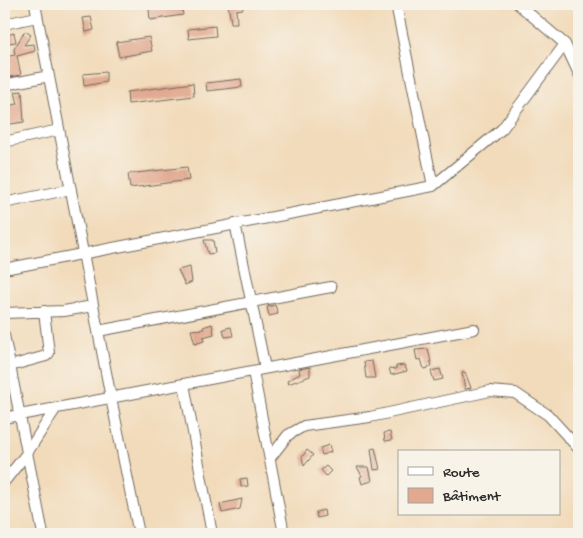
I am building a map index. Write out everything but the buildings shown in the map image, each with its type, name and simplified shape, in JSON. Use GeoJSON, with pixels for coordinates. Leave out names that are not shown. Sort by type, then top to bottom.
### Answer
{"type":"FeatureCollection","features":[{"type":"Feature","properties":{"kind":"street"},"geometry":{"type":"LineString","coordinates":[[35,4],[111,398],[140,534]]}},
{"type":"Feature","properties":{"kind":"street"},"geometry":{"type":"LineString","coordinates":[[396,4],[433,186]]}},
{"type":"Feature","properties":{"kind":"street"},"geometry":{"type":"LineString","coordinates":[[518,4],[564,44],[579,74]]}},
{"type":"Feature","properties":{"kind":"street"},"geometry":{"type":"LineString","coordinates":[[4,24],[37,17]]}},
{"type":"Feature","properties":{"kind":"street"},"geometry":{"type":"LineString","coordinates":[[4,269],[433,186],[502,129],[564,44]]}},
{"type":"Feature","properties":{"kind":"street"},"geometry":{"type":"LineString","coordinates":[[4,86],[49,76]]}},
{"type":"Feature","properties":{"kind":"street"},"geometry":{"type":"LineString","coordinates":[[4,142],[59,130]]}},
{"type":"Feature","properties":{"kind":"street"},"geometry":{"type":"LineString","coordinates":[[4,203],[71,189]]}},
{"type":"Feature","properties":{"kind":"street"},"geometry":{"type":"LineString","coordinates":[[235,223],[265,368]]}},
{"type":"Feature","properties":{"kind":"street"},"geometry":{"type":"LineString","coordinates":[[98,332],[331,287]]}},
{"type":"Feature","properties":{"kind":"street"},"geometry":{"type":"LineString","coordinates":[[4,313],[64,311],[93,306]]}},
{"type":"Feature","properties":{"kind":"street"},"geometry":{"type":"LineString","coordinates":[[10,366],[46,356],[49,353],[44,311]]}},
{"type":"Feature","properties":{"kind":"street"},"geometry":{"type":"LineString","coordinates":[[4,418],[474,329]]}},
{"type":"Feature","properties":{"kind":"street"},"geometry":{"type":"LineString","coordinates":[[4,335],[5,348],[44,534]]}},
{"type":"Feature","properties":{"kind":"street"},"geometry":{"type":"LineString","coordinates":[[253,371],[284,534]]}},
{"type":"Feature","properties":{"kind":"street"},"geometry":{"type":"LineString","coordinates":[[184,384],[212,534]]}},
{"type":"Feature","properties":{"kind":"street"},"geometry":{"type":"LineString","coordinates":[[270,458],[288,435],[304,426],[370,416],[490,391],[516,393],[548,415],[579,449]]}},
{"type":"Feature","properties":{"kind":"street"},"geometry":{"type":"LineString","coordinates":[[4,482],[27,453],[56,408]]}}]}
